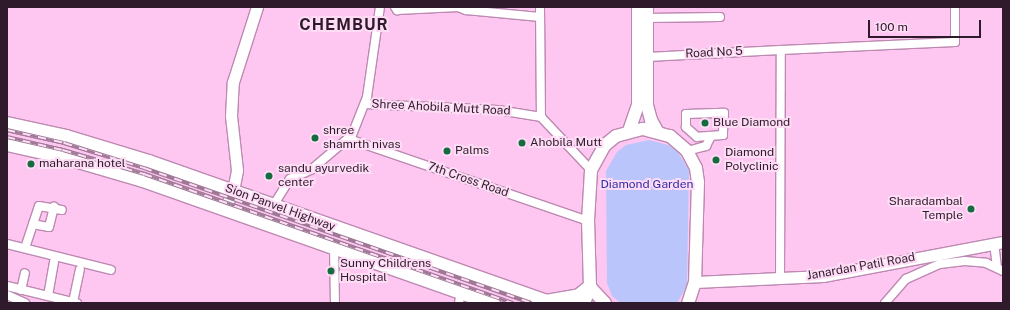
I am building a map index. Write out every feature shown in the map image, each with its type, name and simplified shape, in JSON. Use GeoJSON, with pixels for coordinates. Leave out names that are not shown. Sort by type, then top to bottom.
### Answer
{"type":"FeatureCollection","features":[{"type":"Feature","properties":{"kind":"highway","name":"Sion Panvel Highway"},"geometry":{"type":"LineString","coordinates":[[7,124],[66,137],[233,191],[548,302]]}},
{"type":"Feature","properties":{"kind":"highway","name":"Sion Panvel Highway"},"geometry":{"type":"LineString","coordinates":[[7,144],[61,156],[143,180],[334,247],[460,297],[494,303]]}},
{"type":"Feature","properties":{"kind":"highway"},"geometry":{"type":"LineString","coordinates":[[548,302],[579,296],[590,287]]}},
{"type":"Feature","properties":{"kind":"main road"},"geometry":{"type":"LineString","coordinates":[[629,131],[638,105],[638,7]]}},
{"type":"Feature","properties":{"kind":"main road"},"geometry":{"type":"LineString","coordinates":[[647,13],[647,104],[651,120],[657,131],[684,148],[696,168],[698,182],[695,282],[688,303]]}},
{"type":"Feature","properties":{"kind":"main road"},"geometry":{"type":"LineString","coordinates":[[584,303],[590,287],[588,221],[591,170],[604,145],[629,131],[657,131]]}},
{"type":"Feature","properties":{"kind":"main road"},"geometry":{"type":"LineString","coordinates":[[590,287],[605,303]]}},
{"type":"Feature","properties":{"kind":"street"},"geometry":{"type":"LineString","coordinates":[[225,208],[233,191],[238,170],[231,116],[233,82],[257,7]]}},
{"type":"Feature","properties":{"kind":"street"},"geometry":{"type":"LineString","coordinates":[[273,206],[290,179],[312,169],[352,135],[365,104],[380,7]]}},
{"type":"Feature","properties":{"kind":"street"},"geometry":{"type":"LineString","coordinates":[[396,7],[397,10],[459,7],[540,17]]}},
{"type":"Feature","properties":{"kind":"street"},"geometry":{"type":"LineString","coordinates":[[540,7],[541,117],[591,170]]}},
{"type":"Feature","properties":{"kind":"street","name":"Road No 5"},"geometry":{"type":"LineString","coordinates":[[647,57],[955,42],[954,7]]}},
{"type":"Feature","properties":{"kind":"street"},"geometry":{"type":"LineString","coordinates":[[647,13],[720,17]]}},
{"type":"Feature","properties":{"kind":"street"},"geometry":{"type":"LineString","coordinates":[[780,280],[781,50]]}},
{"type":"Feature","properties":{"kind":"street","name":"Shree Ahobila Mutt Road"},"geometry":{"type":"LineString","coordinates":[[365,104],[498,110],[541,117]]}},
{"type":"Feature","properties":{"kind":"street"},"geometry":{"type":"LineString","coordinates":[[724,113],[724,134],[711,136],[692,135],[686,127],[686,114],[724,113]]}},
{"type":"Feature","properties":{"kind":"street"},"geometry":{"type":"LineString","coordinates":[[684,148],[692,135]]}},
{"type":"Feature","properties":{"kind":"street"},"geometry":{"type":"LineString","coordinates":[[684,148],[706,146],[711,136]]}},
{"type":"Feature","properties":{"kind":"street","name":"7th Cross Road"},"geometry":{"type":"LineString","coordinates":[[349,139],[588,221]]}},
{"type":"Feature","properties":{"kind":"street"},"geometry":{"type":"LineString","coordinates":[[24,248],[39,206],[58,209],[49,227],[33,224]]}},
{"type":"Feature","properties":{"kind":"street"},"geometry":{"type":"LineString","coordinates":[[886,303],[906,279],[940,264],[965,261],[1000,269],[999,242]]}},
{"type":"Feature","properties":{"kind":"street","name":"Janardan Patil Road"},"geometry":{"type":"LineString","coordinates":[[695,282],[780,280],[823,276],[999,242]]}},
{"type":"Feature","properties":{"kind":"street"},"geometry":{"type":"LineString","coordinates":[[7,244],[111,270]]}},
{"type":"Feature","properties":{"kind":"street"},"geometry":{"type":"LineString","coordinates":[[334,247],[335,303]]}},
{"type":"Feature","properties":{"kind":"street"},"geometry":{"type":"LineString","coordinates":[[48,296],[54,262]]}},
{"type":"Feature","properties":{"kind":"street"},"geometry":{"type":"LineString","coordinates":[[7,286],[75,303],[80,270]]}},
{"type":"Feature","properties":{"kind":"street"},"geometry":{"type":"LineString","coordinates":[[21,290],[25,273]]}},
{"type":"Feature","properties":{"kind":"street"},"geometry":{"type":"LineString","coordinates":[[7,295],[25,303]]}},
{"type":"Feature","properties":{"kind":"green space","name":"Diamond Garden"},"geometry":{"type":"Polygon","coordinates":[[[649,140],[668,145],[677,151],[689,170],[687,286],[677,303],[621,303],[612,296],[607,283],[606,171],[617,152],[626,145],[649,140]]]}},
{"type":"Feature","properties":{"kind":"railway"},"geometry":{"type":"LineString","coordinates":[[7,130],[64,143],[144,168],[531,303]]}},
{"type":"Feature","properties":{"kind":"railway"},"geometry":{"type":"LineString","coordinates":[[7,137],[63,150],[144,174],[513,303]]}},
{"type":"Feature","properties":{"kind":"place","name":"Blue Diamond"},"geometry":{"type":"Point","coordinates":[705,123]}},
{"type":"Feature","properties":{"kind":"place","name":"shree shamrth nivas"},"geometry":{"type":"Point","coordinates":[315,138]}},
{"type":"Feature","properties":{"kind":"place","name":"Ahobila Mutt"},"geometry":{"type":"Point","coordinates":[522,143]}},
{"type":"Feature","properties":{"kind":"place","name":"Palms"},"geometry":{"type":"Point","coordinates":[447,151]}},
{"type":"Feature","properties":{"kind":"place","name":"Diamond Polyclinic"},"geometry":{"type":"Point","coordinates":[716,160]}},
{"type":"Feature","properties":{"kind":"place","name":"maharana hotel"},"geometry":{"type":"Point","coordinates":[31,164]}},
{"type":"Feature","properties":{"kind":"place","name":"sandu ayurvedik center"},"geometry":{"type":"Point","coordinates":[269,176]}},
{"type":"Feature","properties":{"kind":"place","name":"Sharadambal Temple"},"geometry":{"type":"Point","coordinates":[971,209]}},
{"type":"Feature","properties":{"kind":"place","name":"Sunny Childrens Hospital"},"geometry":{"type":"Point","coordinates":[331,271]}},
{"type":"Feature","properties":{"kind":"district","name":"CHEMBUR"},"geometry":{"type":"Point","coordinates":[344,25]}}]}
